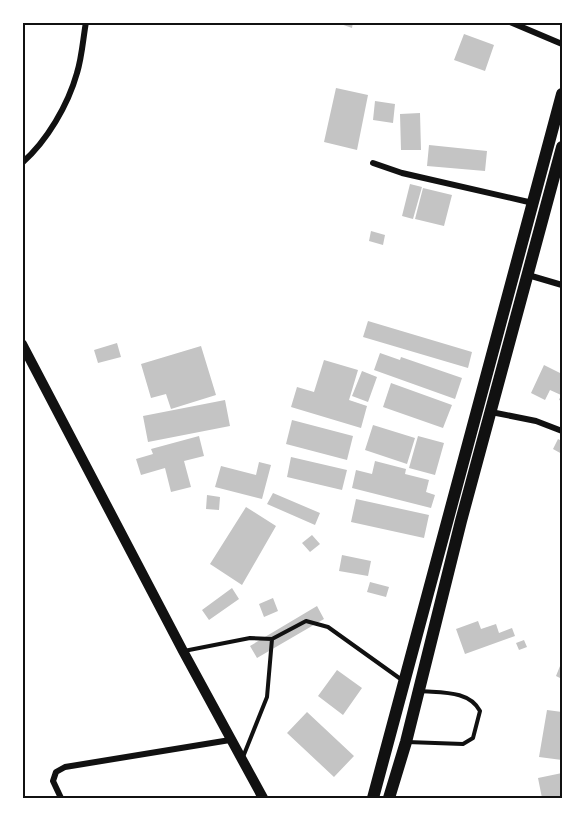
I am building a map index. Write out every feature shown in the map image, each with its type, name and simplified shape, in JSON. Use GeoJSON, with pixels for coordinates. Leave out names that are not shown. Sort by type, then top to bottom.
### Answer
{"type":"FeatureCollection","features":[{"type":"Feature","properties":{"kind":"main road"},"geometry":{"type":"LineString","coordinates":[[373,798],[562,94]]}},
{"type":"Feature","properties":{"kind":"main road"},"geometry":{"type":"LineString","coordinates":[[388,798],[406,742],[562,147]]}},
{"type":"Feature","properties":{"kind":"street"},"geometry":{"type":"LineString","coordinates":[[22,163],[49,133],[66,98],[77,73],[86,22]]}},
{"type":"Feature","properties":{"kind":"street"},"geometry":{"type":"LineString","coordinates":[[510,22],[562,44]]}},
{"type":"Feature","properties":{"kind":"street"},"geometry":{"type":"LineString","coordinates":[[373,163],[423,178],[533,203]]}},
{"type":"Feature","properties":{"kind":"street"},"geometry":{"type":"LineString","coordinates":[[528,275],[562,285]]}},
{"type":"Feature","properties":{"kind":"street"},"geometry":{"type":"LineString","coordinates":[[22,344],[241,761],[263,798]]}},
{"type":"Feature","properties":{"kind":"street"},"geometry":{"type":"LineString","coordinates":[[491,412],[536,421],[562,431]]}},
{"type":"Feature","properties":{"kind":"street"},"geometry":{"type":"LineString","coordinates":[[61,798],[53,781],[56,772],[65,767],[230,740]]}},
{"type":"Feature","properties":{"kind":"lane"},"geometry":{"type":"LineString","coordinates":[[183,651],[250,638],[272,639],[306,621],[328,627],[405,682]]}},
{"type":"Feature","properties":{"kind":"lane"},"geometry":{"type":"LineString","coordinates":[[241,761],[267,697],[272,639]]}},
{"type":"Feature","properties":{"kind":"lane"},"geometry":{"type":"LineString","coordinates":[[406,742],[463,744],[473,738],[480,711],[475,701],[467,696],[418,690]]}},
{"type":"Feature","properties":{"kind":"building"},"geometry":{"type":"Polygon","coordinates":[[[335,22],[353,22],[352,28],[335,22]]]}},
{"type":"Feature","properties":{"kind":"building"},"geometry":{"type":"Polygon","coordinates":[[[464,34],[494,45],[485,71],[454,60],[464,34]]]}},
{"type":"Feature","properties":{"kind":"building"},"geometry":{"type":"Polygon","coordinates":[[[336,88],[368,95],[357,150],[324,142],[336,88]]]}},
{"type":"Feature","properties":{"kind":"building"},"geometry":{"type":"Polygon","coordinates":[[[375,101],[395,104],[393,123],[373,120],[375,101]]]}},
{"type":"Feature","properties":{"kind":"building"},"geometry":{"type":"Polygon","coordinates":[[[420,113],[421,150],[401,150],[400,114],[420,113]]]}},
{"type":"Feature","properties":{"kind":"building"},"geometry":{"type":"Polygon","coordinates":[[[429,145],[487,151],[485,171],[427,166],[429,145]]]}},
{"type":"Feature","properties":{"kind":"building"},"geometry":{"type":"Polygon","coordinates":[[[410,184],[422,187],[413,219],[402,216],[410,184]]]}},
{"type":"Feature","properties":{"kind":"building"},"geometry":{"type":"Polygon","coordinates":[[[423,188],[452,195],[444,226],[415,219],[423,188]]]}},
{"type":"Feature","properties":{"kind":"building"},"geometry":{"type":"Polygon","coordinates":[[[371,231],[385,235],[383,245],[369,241],[371,231]]]}},
{"type":"Feature","properties":{"kind":"building"},"geometry":{"type":"Polygon","coordinates":[[[368,321],[472,352],[468,368],[363,337],[368,321]]]}},
{"type":"Feature","properties":{"kind":"building"},"geometry":{"type":"Polygon","coordinates":[[[117,343],[121,357],[98,363],[94,350],[117,343]]]}},
{"type":"Feature","properties":{"kind":"building"},"geometry":{"type":"Polygon","coordinates":[[[201,346],[216,395],[171,409],[166,394],[151,398],[141,364],[201,346]]]}},
{"type":"Feature","properties":{"kind":"building"},"geometry":{"type":"Polygon","coordinates":[[[380,353],[400,360],[401,357],[462,378],[455,399],[374,370],[380,353]]]}},
{"type":"Feature","properties":{"kind":"building"},"geometry":{"type":"Polygon","coordinates":[[[324,360],[358,370],[349,400],[367,406],[361,428],[291,407],[297,387],[314,392],[324,360]]]}},
{"type":"Feature","properties":{"kind":"building"},"geometry":{"type":"Polygon","coordinates":[[[544,365],[562,374],[562,401],[559,400],[561,395],[550,390],[545,400],[531,393],[544,365]]]}},
{"type":"Feature","properties":{"kind":"building"},"geometry":{"type":"Polygon","coordinates":[[[362,371],[377,377],[368,402],[352,396],[362,371]]]}},
{"type":"Feature","properties":{"kind":"building"},"geometry":{"type":"Polygon","coordinates":[[[391,383],[452,405],[443,428],[383,407],[391,383]]]}},
{"type":"Feature","properties":{"kind":"building"},"geometry":{"type":"Polygon","coordinates":[[[225,400],[230,426],[148,442],[143,416],[225,400]]]}},
{"type":"Feature","properties":{"kind":"building"},"geometry":{"type":"Polygon","coordinates":[[[292,420],[353,436],[347,460],[286,444],[292,420]]]}},
{"type":"Feature","properties":{"kind":"building"},"geometry":{"type":"Polygon","coordinates":[[[373,425],[415,438],[407,464],[365,450],[373,425]]]}},
{"type":"Feature","properties":{"kind":"building"},"geometry":{"type":"Polygon","coordinates":[[[199,436],[204,456],[184,461],[191,487],[171,492],[165,468],[141,475],[136,459],[153,454],[151,449],[199,436]]]}},
{"type":"Feature","properties":{"kind":"building"},"geometry":{"type":"Polygon","coordinates":[[[418,436],[444,443],[435,475],[409,468],[418,436]]]}},
{"type":"Feature","properties":{"kind":"building"},"geometry":{"type":"Polygon","coordinates":[[[558,439],[562,441],[562,454],[553,449],[558,439]]]}},
{"type":"Feature","properties":{"kind":"building"},"geometry":{"type":"Polygon","coordinates":[[[291,457],[347,470],[342,490],[287,477],[291,457]]]}},
{"type":"Feature","properties":{"kind":"building"},"geometry":{"type":"Polygon","coordinates":[[[375,461],[406,469],[405,474],[429,480],[426,492],[435,495],[431,508],[352,488],[356,470],[372,474],[375,461]]]}},
{"type":"Feature","properties":{"kind":"building"},"geometry":{"type":"Polygon","coordinates":[[[259,462],[271,465],[262,499],[215,487],[221,466],[256,475],[259,462]]]}},
{"type":"Feature","properties":{"kind":"building"},"geometry":{"type":"Polygon","coordinates":[[[273,493],[320,513],[315,525],[267,504],[273,493]]]}},
{"type":"Feature","properties":{"kind":"building"},"geometry":{"type":"Polygon","coordinates":[[[207,495],[220,497],[219,510],[206,509],[207,495]]]}},
{"type":"Feature","properties":{"kind":"building"},"geometry":{"type":"Polygon","coordinates":[[[356,499],[429,515],[424,538],[351,522],[356,499]]]}},
{"type":"Feature","properties":{"kind":"building"},"geometry":{"type":"Polygon","coordinates":[[[246,507],[276,526],[242,585],[210,564],[246,507]]]}},
{"type":"Feature","properties":{"kind":"building"},"geometry":{"type":"Polygon","coordinates":[[[312,535],[320,544],[310,552],[302,543],[312,535]]]}},
{"type":"Feature","properties":{"kind":"building"},"geometry":{"type":"Polygon","coordinates":[[[342,555],[371,561],[368,576],[339,571],[342,555]]]}},
{"type":"Feature","properties":{"kind":"building"},"geometry":{"type":"Polygon","coordinates":[[[370,582],[389,587],[386,597],[367,592],[370,582]]]}},
{"type":"Feature","properties":{"kind":"building"},"geometry":{"type":"Polygon","coordinates":[[[232,588],[239,599],[209,620],[202,610],[232,588]]]}},
{"type":"Feature","properties":{"kind":"building"},"geometry":{"type":"Polygon","coordinates":[[[273,598],[278,611],[264,617],[259,604],[273,598]]]}},
{"type":"Feature","properties":{"kind":"building"},"geometry":{"type":"Polygon","coordinates":[[[317,606],[324,619],[257,658],[250,646],[317,606]]]}},
{"type":"Feature","properties":{"kind":"building"},"geometry":{"type":"Polygon","coordinates":[[[478,621],[481,629],[496,624],[499,633],[512,628],[515,636],[465,654],[456,629],[478,621]]]}},
{"type":"Feature","properties":{"kind":"building"},"geometry":{"type":"Polygon","coordinates":[[[524,640],[527,647],[519,650],[516,643],[524,640]]]}},
{"type":"Feature","properties":{"kind":"building"},"geometry":{"type":"Polygon","coordinates":[[[562,661],[562,679],[556,676],[562,661]]]}},
{"type":"Feature","properties":{"kind":"building"},"geometry":{"type":"Polygon","coordinates":[[[337,670],[362,688],[343,715],[318,696],[337,670]]]}},
{"type":"Feature","properties":{"kind":"building"},"geometry":{"type":"Polygon","coordinates":[[[547,710],[562,712],[562,760],[539,757],[547,710]]]}},
{"type":"Feature","properties":{"kind":"building"},"geometry":{"type":"Polygon","coordinates":[[[307,712],[354,756],[334,777],[287,733],[307,712]]]}},
{"type":"Feature","properties":{"kind":"building"},"geometry":{"type":"Polygon","coordinates":[[[562,773],[562,798],[542,798],[538,778],[562,773]]]}}]}
